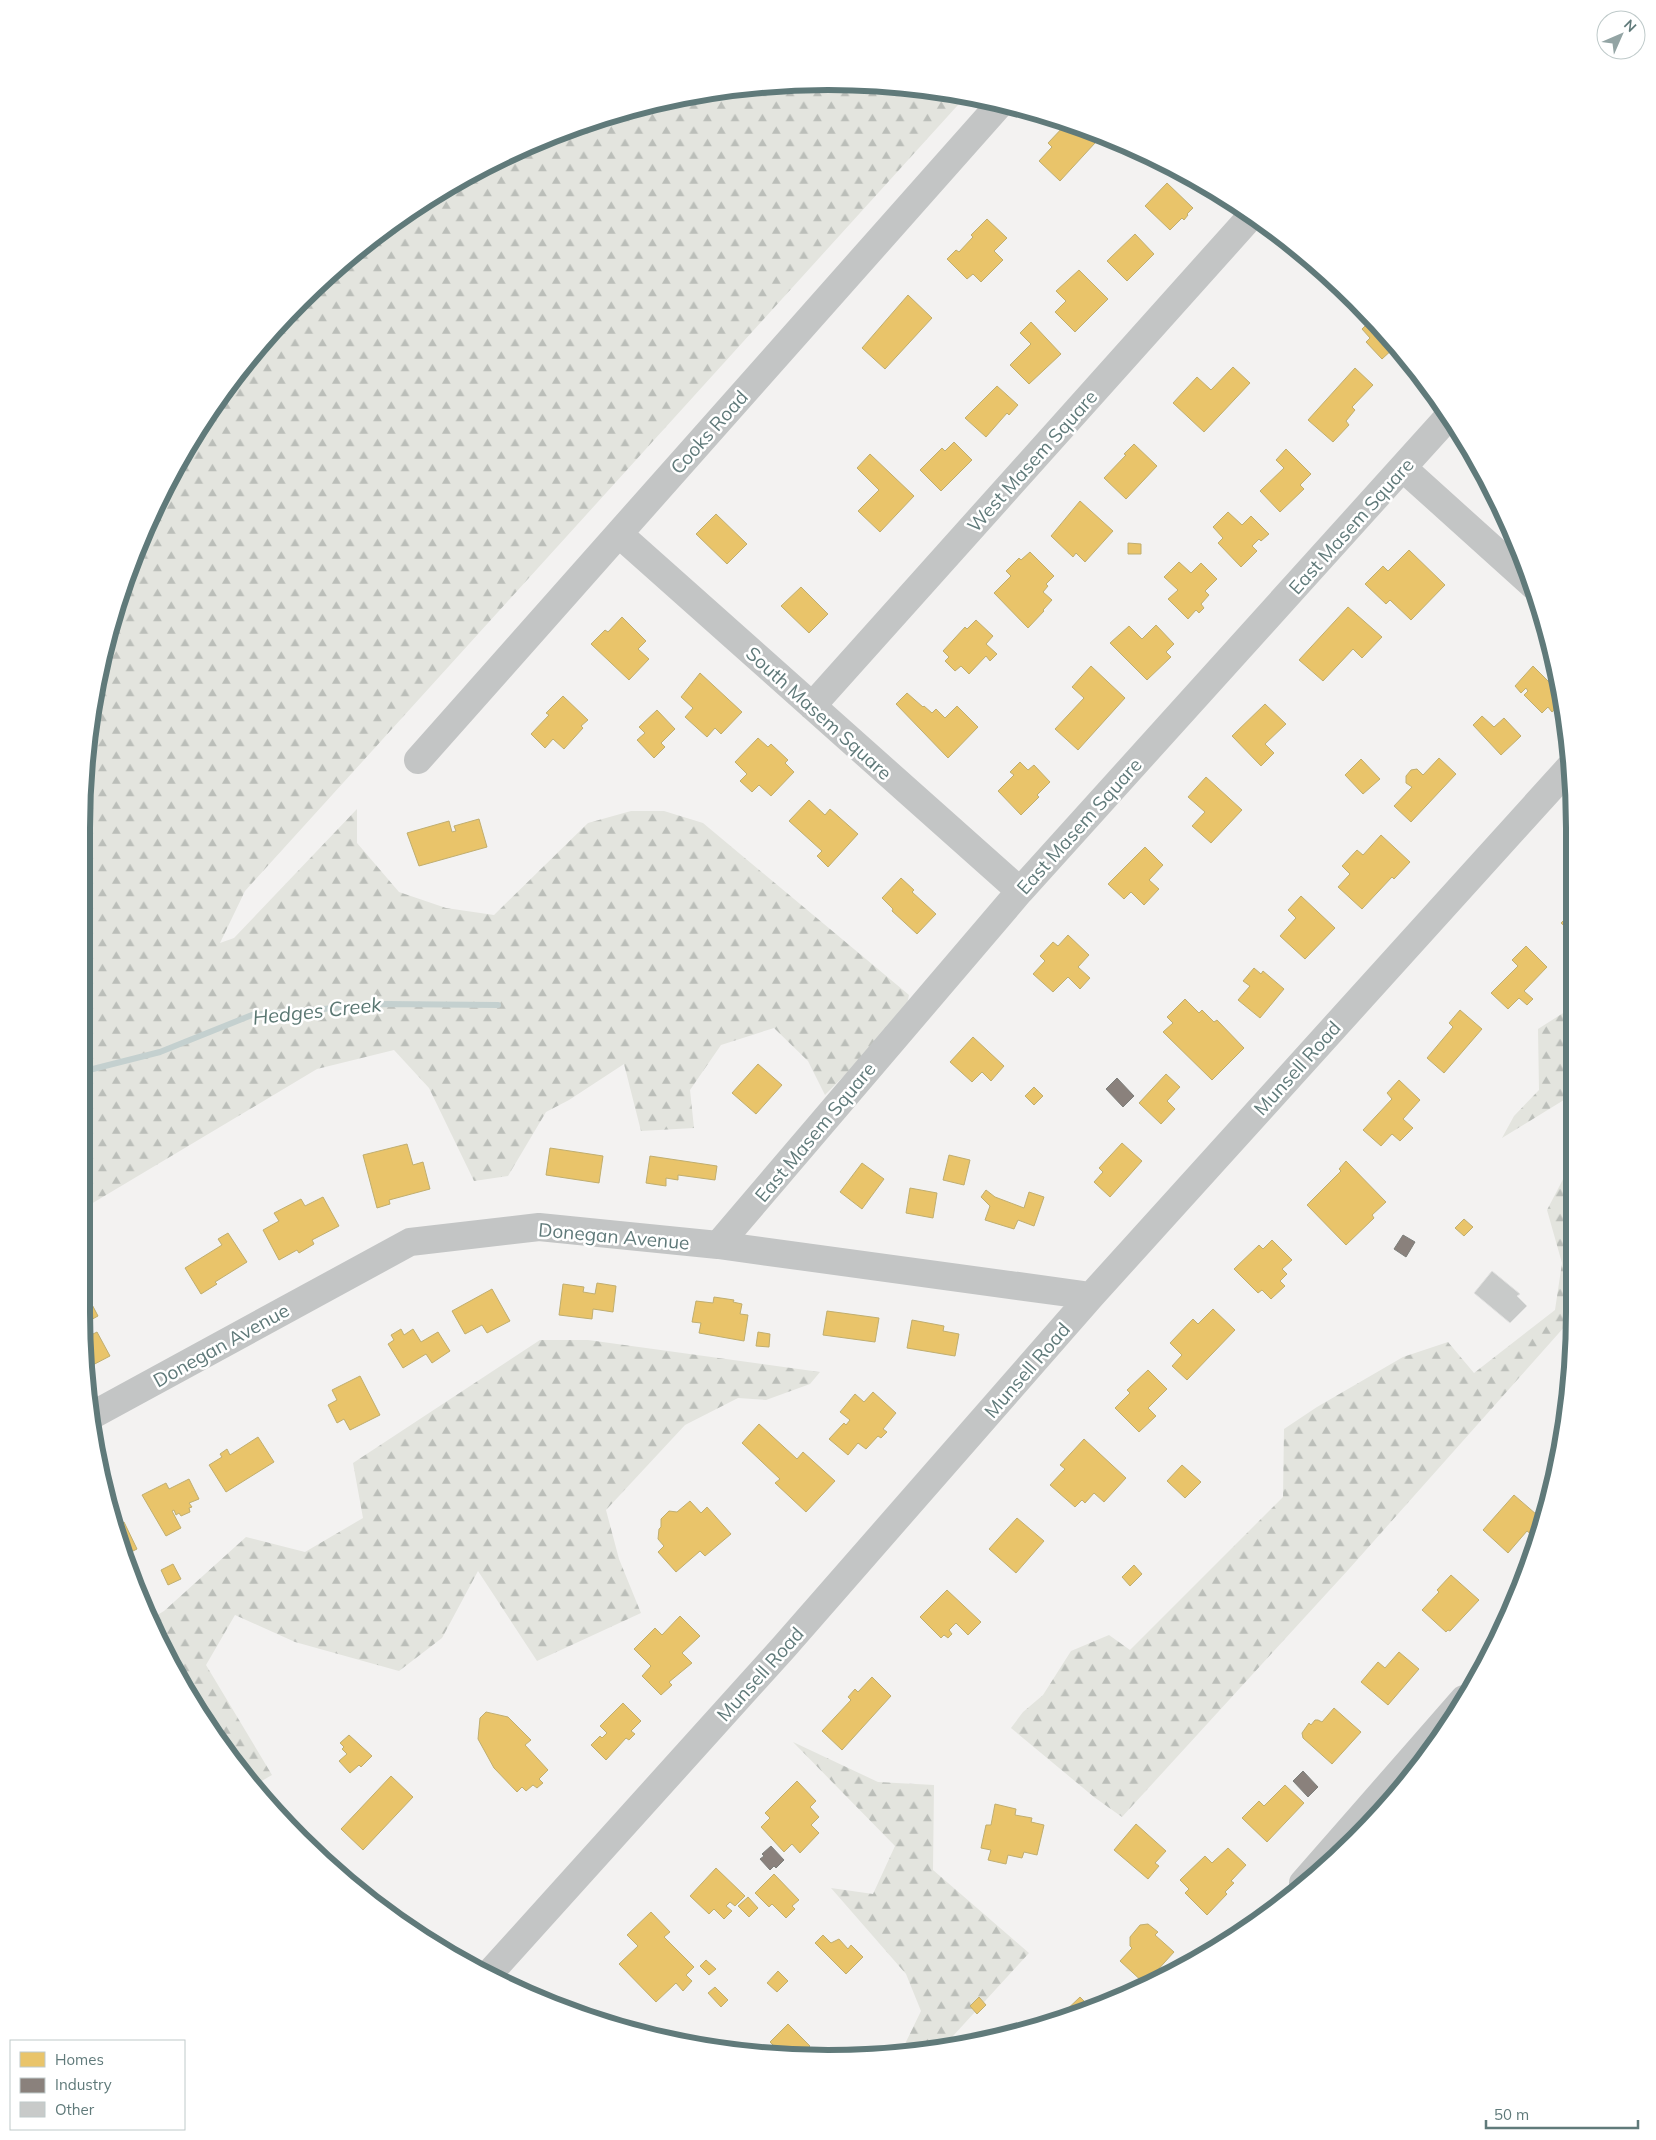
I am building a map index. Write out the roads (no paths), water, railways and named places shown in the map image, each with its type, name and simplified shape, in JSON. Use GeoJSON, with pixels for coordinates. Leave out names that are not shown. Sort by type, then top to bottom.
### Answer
{"type":"FeatureCollection","features":[{"type":"Feature","properties":{"kind":"street","name":"Cooks Road"},"geometry":{"type":"LineString","coordinates":[[418,760],[995,109]]}},
{"type":"Feature","properties":{"kind":"street","name":"West Masem Square"},"geometry":{"type":"LineString","coordinates":[[812,706],[1247,221]]}},
{"type":"Feature","properties":{"kind":"street","name":"East Masem Square"},"geometry":{"type":"LineString","coordinates":[[718,1245],[1020,891],[1444,422]]}},
{"type":"Feature","properties":{"kind":"street"},"geometry":{"type":"LineString","coordinates":[[1403,468],[1521,574]]}},
{"type":"Feature","properties":{"kind":"street","name":"South Masem Square"},"geometry":{"type":"LineString","coordinates":[[619,534],[1020,891]]}},
{"type":"Feature","properties":{"kind":"street","name":"Munsell Road"},"geometry":{"type":"LineString","coordinates":[[493,1969],[784,1647],[1090,1296],[1564,774]]}},
{"type":"Feature","properties":{"kind":"street","name":"Donegan Avenue"},"geometry":{"type":"LineString","coordinates":[[97,1412],[410,1242],[539,1227],[718,1245],[1090,1296]]}},
{"type":"Feature","properties":{"kind":"street"},"geometry":{"type":"LineString","coordinates":[[1326,1856],[1431,1736]]}},
{"type":"Feature","properties":{"kind":"waterway","name":"Hedges Creek"},"geometry":{"type":"LineString","coordinates":[[90,1070],[160,1052],[252,1015],[383,1004],[498,1005]]}}]}
